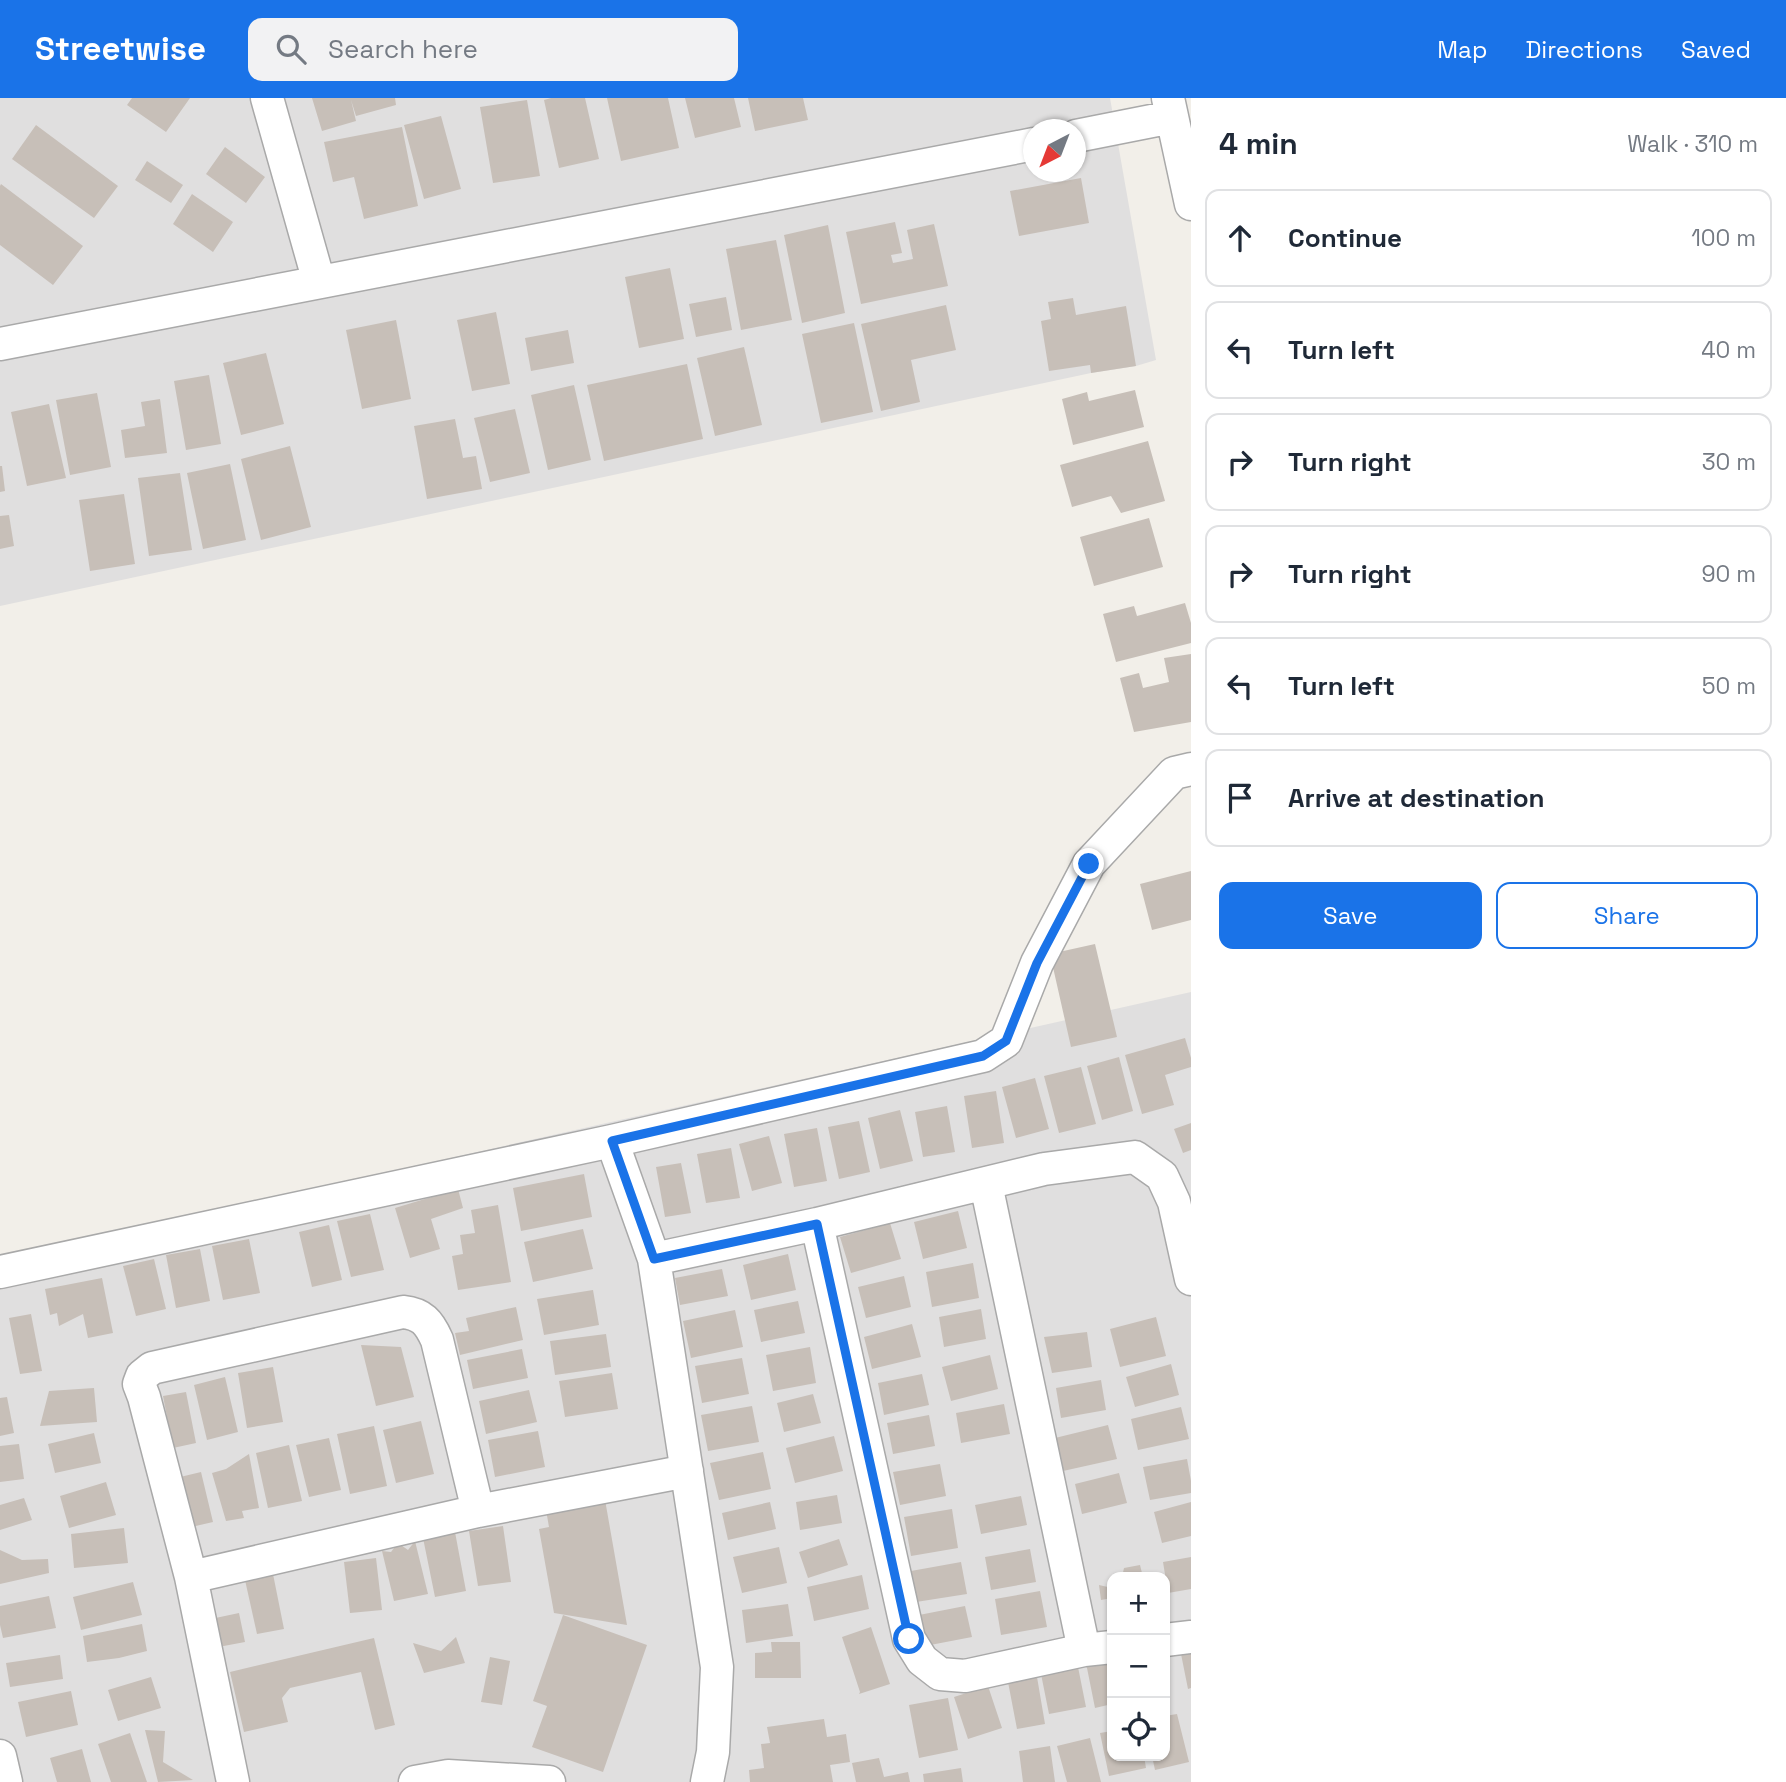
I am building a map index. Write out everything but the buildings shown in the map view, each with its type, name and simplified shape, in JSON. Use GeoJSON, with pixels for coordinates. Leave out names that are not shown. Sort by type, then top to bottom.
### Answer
{"type":"FeatureCollection","features":[{"type":"Feature","properties":{"kind":"street"},"geometry":{"type":"LineString","coordinates":[[267,98],[319,282]]}},
{"type":"Feature","properties":{"kind":"street"},"geometry":{"type":"LineString","coordinates":[[1086,133],[1170,108],[1191,204]]}},
{"type":"Feature","properties":{"kind":"street"},"geometry":{"type":"LineString","coordinates":[[0,344],[1023,146]]}},
{"type":"Feature","properties":{"kind":"street"},"geometry":{"type":"LineString","coordinates":[[0,1272],[612,1141],[983,1056],[1006,1041],[1037,963],[1089,864],[1174,773],[1191,769]]}},
{"type":"Feature","properties":{"kind":"street"},"geometry":{"type":"LineString","coordinates":[[612,1141],[654,1259],[717,1667],[713,1752],[707,1782]]}},
{"type":"Feature","properties":{"kind":"street"},"geometry":{"type":"LineString","coordinates":[[654,1259],[817,1224],[1044,1169],[1135,1157],[1162,1176],[1174,1202],[1191,1279]]}},
{"type":"Feature","properties":{"kind":"street"},"geometry":{"type":"LineString","coordinates":[[817,1224],[909,1639],[922,1660],[940,1674],[965,1676],[1098,1648],[986,1184]]}},
{"type":"Feature","properties":{"kind":"street"},"geometry":{"type":"LineString","coordinates":[[233,1782],[191,1577],[139,1384],[142,1376],[152,1368],[403,1312],[415,1314],[431,1325],[437,1340],[478,1511]]}},
{"type":"Feature","properties":{"kind":"street"},"geometry":{"type":"LineString","coordinates":[[191,1577],[478,1511],[687,1471]]}},
{"type":"Feature","properties":{"kind":"street"},"geometry":{"type":"LineString","coordinates":[[1170,1639],[1191,1637]]}},
{"type":"Feature","properties":{"kind":"street"},"geometry":{"type":"LineString","coordinates":[[0,1756],[6,1782]]}},
{"type":"Feature","properties":{"kind":"street"},"geometry":{"type":"LineString","coordinates":[[415,1782],[449,1776],[549,1782]]}},
{"type":"Feature","properties":{"kind":"shaded area"},"geometry":{"type":"Polygon","coordinates":[[[0,98],[1110,98],[1156,360],[0,606],[0,98]]]}},
{"type":"Feature","properties":{"kind":"shaded area"},"geometry":{"type":"Polygon","coordinates":[[[1191,992],[1191,1782],[0,1782],[0,1259],[1191,992]]]}},
{"type":"Feature","properties":{"kind":"route"},"geometry":{"type":"LineString","coordinates":[[909,1639],[817,1224],[654,1259],[612,1141],[983,1056],[1006,1041],[1037,963],[1089,864]]}}]}
